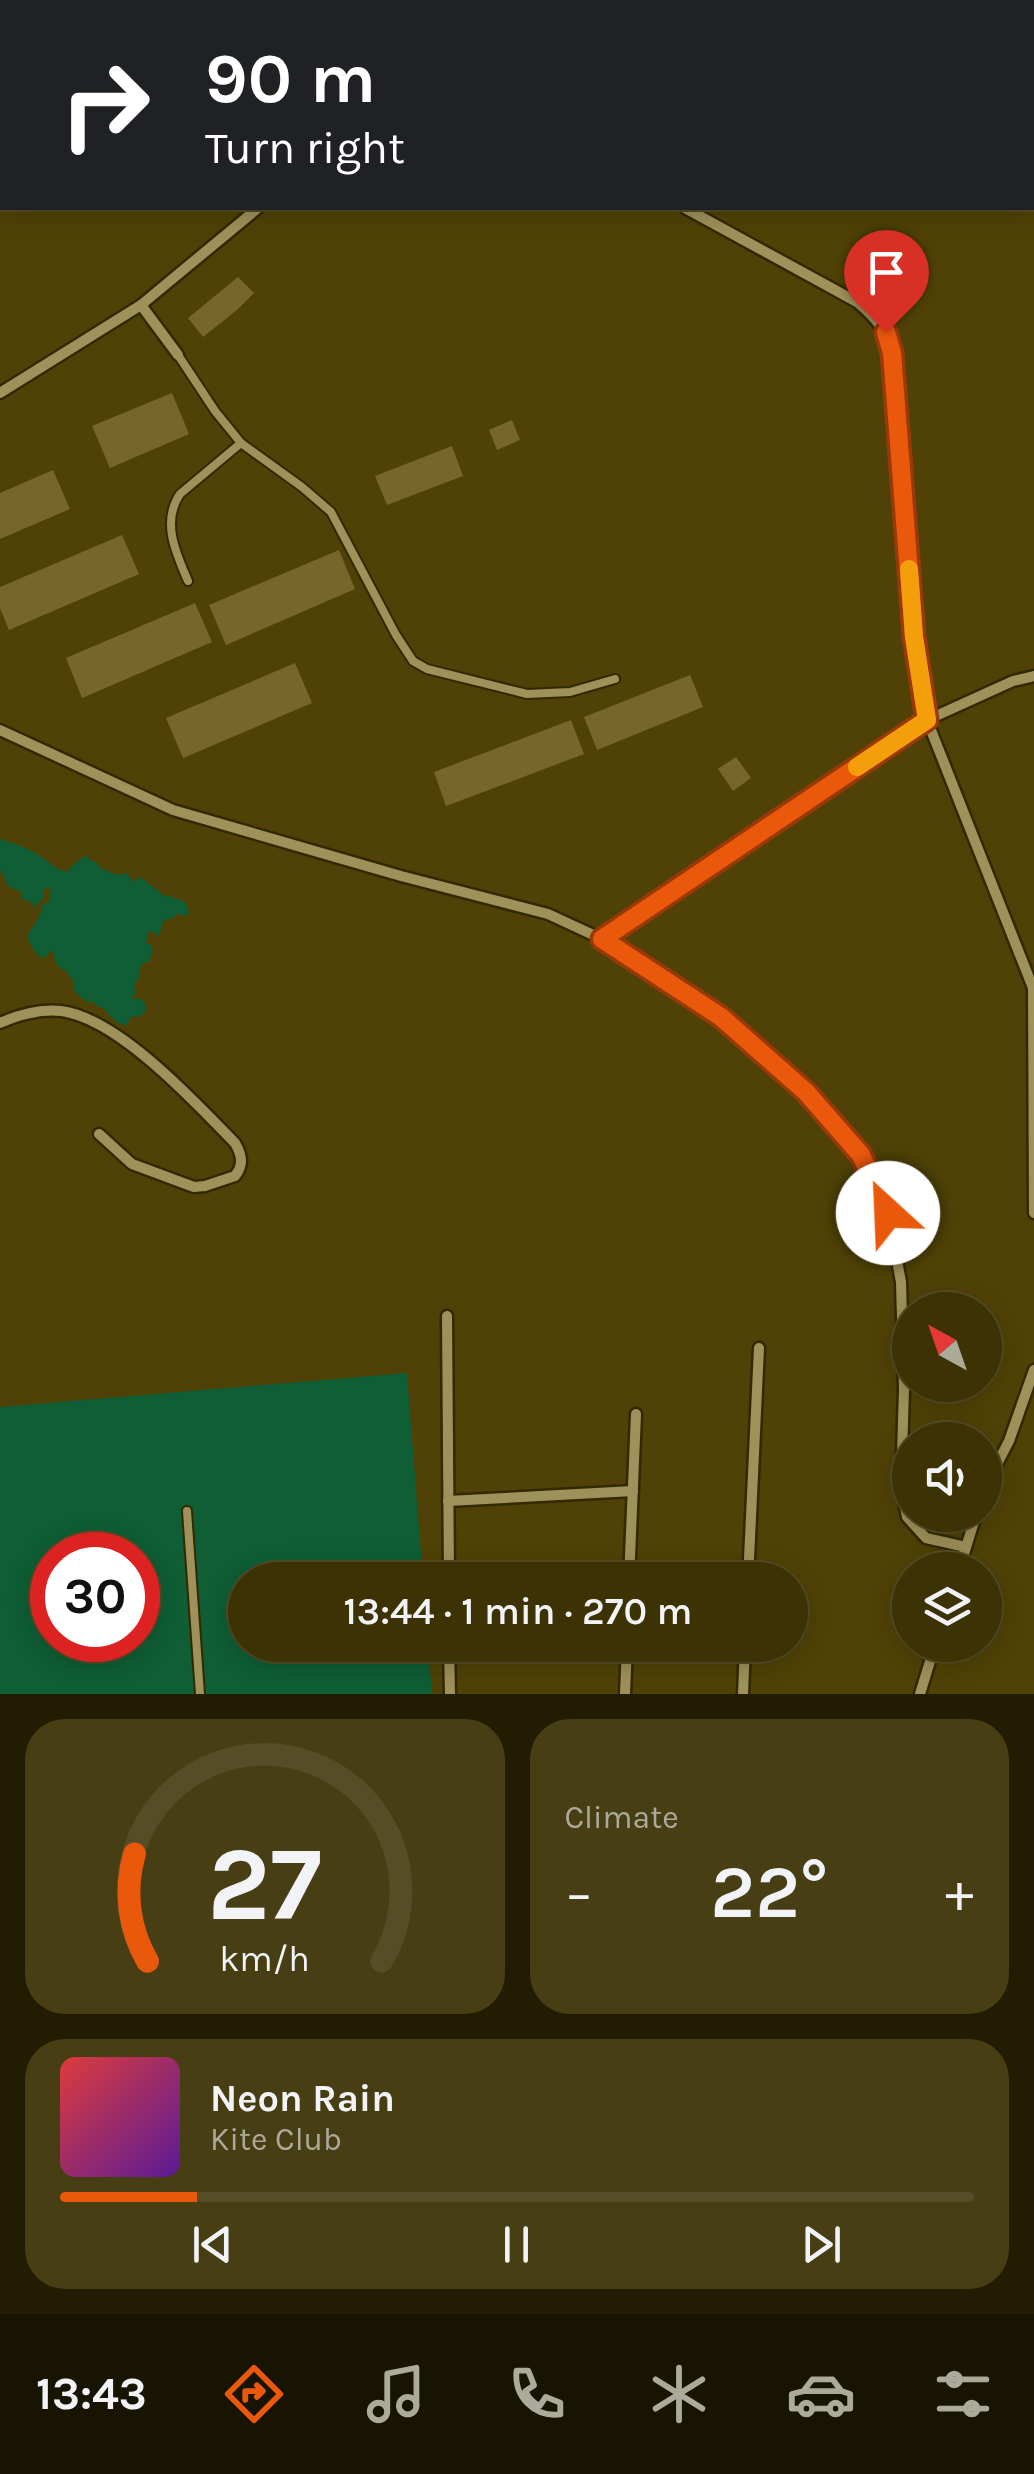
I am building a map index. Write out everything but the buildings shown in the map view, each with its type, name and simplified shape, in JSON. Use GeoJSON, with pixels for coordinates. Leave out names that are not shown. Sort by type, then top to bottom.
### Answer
{"type":"FeatureCollection","features":[{"type":"Feature","properties":{"kind":"street"},"geometry":{"type":"LineString","coordinates":[[0,393],[141,306],[256,210]]}},
{"type":"Feature","properties":{"kind":"street"},"geometry":{"type":"LineString","coordinates":[[689,210],[857,302],[886,332],[892,353],[914,637],[927,720],[1033,988],[1034,1213]]}},
{"type":"Feature","properties":{"kind":"street"},"geometry":{"type":"LineString","coordinates":[[141,306],[178,355]]}},
{"type":"Feature","properties":{"kind":"street"},"geometry":{"type":"LineString","coordinates":[[602,939],[927,720],[1013,681],[1034,676]]}},
{"type":"Feature","properties":{"kind":"street"},"geometry":{"type":"LineString","coordinates":[[0,730],[173,810],[548,914],[602,939],[721,1017],[806,1092],[861,1155],[888,1213],[902,1282],[901,1486],[907,1517],[926,1538],[966,1546]]}},
{"type":"Feature","properties":{"kind":"street"},"geometry":{"type":"LineString","coordinates":[[0,1022],[36,1011],[62,1011],[88,1018],[118,1036],[187,1094],[235,1144],[242,1163],[235,1176],[194,1187],[132,1164],[99,1134]]}},
{"type":"Feature","properties":{"kind":"street"},"geometry":{"type":"LineString","coordinates":[[447,1316],[449,1562]]}},
{"type":"Feature","properties":{"kind":"street"},"geometry":{"type":"LineString","coordinates":[[749,1562],[759,1348]]}},
{"type":"Feature","properties":{"kind":"street"},"geometry":{"type":"LineString","coordinates":[[1002,1454],[1034,1370]]}},
{"type":"Feature","properties":{"kind":"street"},"geometry":{"type":"LineString","coordinates":[[631,1562],[636,1414]]}},
{"type":"Feature","properties":{"kind":"street"},"geometry":{"type":"LineString","coordinates":[[448,1501],[633,1491]]}},
{"type":"Feature","properties":{"kind":"street"},"geometry":{"type":"LineString","coordinates":[[964,1552],[971,1532]]}},
{"type":"Feature","properties":{"kind":"street"},"geometry":{"type":"LineString","coordinates":[[449,1662],[450,1694]]}},
{"type":"Feature","properties":{"kind":"street"},"geometry":{"type":"LineString","coordinates":[[625,1694],[626,1662]]}},
{"type":"Feature","properties":{"kind":"street"},"geometry":{"type":"LineString","coordinates":[[743,1694],[745,1662]]}},
{"type":"Feature","properties":{"kind":"street"},"geometry":{"type":"LineString","coordinates":[[920,1694],[930,1662]]}},
{"type":"Feature","properties":{"kind":"lane"},"geometry":{"type":"LineString","coordinates":[[178,355],[241,442],[331,512],[413,661],[426,669],[527,694],[570,692],[615,679]]}},
{"type":"Feature","properties":{"kind":"lane"},"geometry":{"type":"LineString","coordinates":[[188,581],[173,545],[170,523],[174,502],[241,442]]}},
{"type":"Feature","properties":{"kind":"lane"},"geometry":{"type":"LineString","coordinates":[[187,1511],[200,1694]]}},
{"type":"Feature","properties":{"kind":"green space"},"geometry":{"type":"Polygon","coordinates":[[[0,839],[70,872],[69,868],[86,855],[99,868],[119,875],[125,873],[132,882],[140,877],[166,897],[171,895],[185,903],[189,914],[178,913],[163,921],[159,936],[150,931],[147,934],[145,943],[153,951],[150,962],[144,962],[139,970],[132,999],[141,999],[146,1004],[139,1017],[132,1016],[127,1025],[117,1022],[105,1009],[85,1001],[73,989],[74,980],[58,966],[53,951],[41,958],[33,949],[28,936],[42,905],[49,902],[51,888],[44,889],[44,898],[32,909],[33,904],[25,899],[21,902],[22,892],[9,887],[0,870],[0,839]]]}},
{"type":"Feature","properties":{"kind":"green space"},"geometry":{"type":"Polygon","coordinates":[[[407,1373],[422,1562],[228,1562],[228,1662],[429,1662],[432,1694],[0,1694],[0,1407],[407,1373]]]}},
{"type":"Feature","properties":{"kind":"slow traffic"},"geometry":{"type":"LineString","coordinates":[[857,767],[927,720],[914,637],[909,569]]}},
{"type":"Feature","properties":{"kind":"route"},"geometry":{"type":"LineString","coordinates":[[886,332],[892,353],[914,637],[927,720],[602,939],[721,1017],[806,1092],[861,1155],[888,1213]]}}]}
